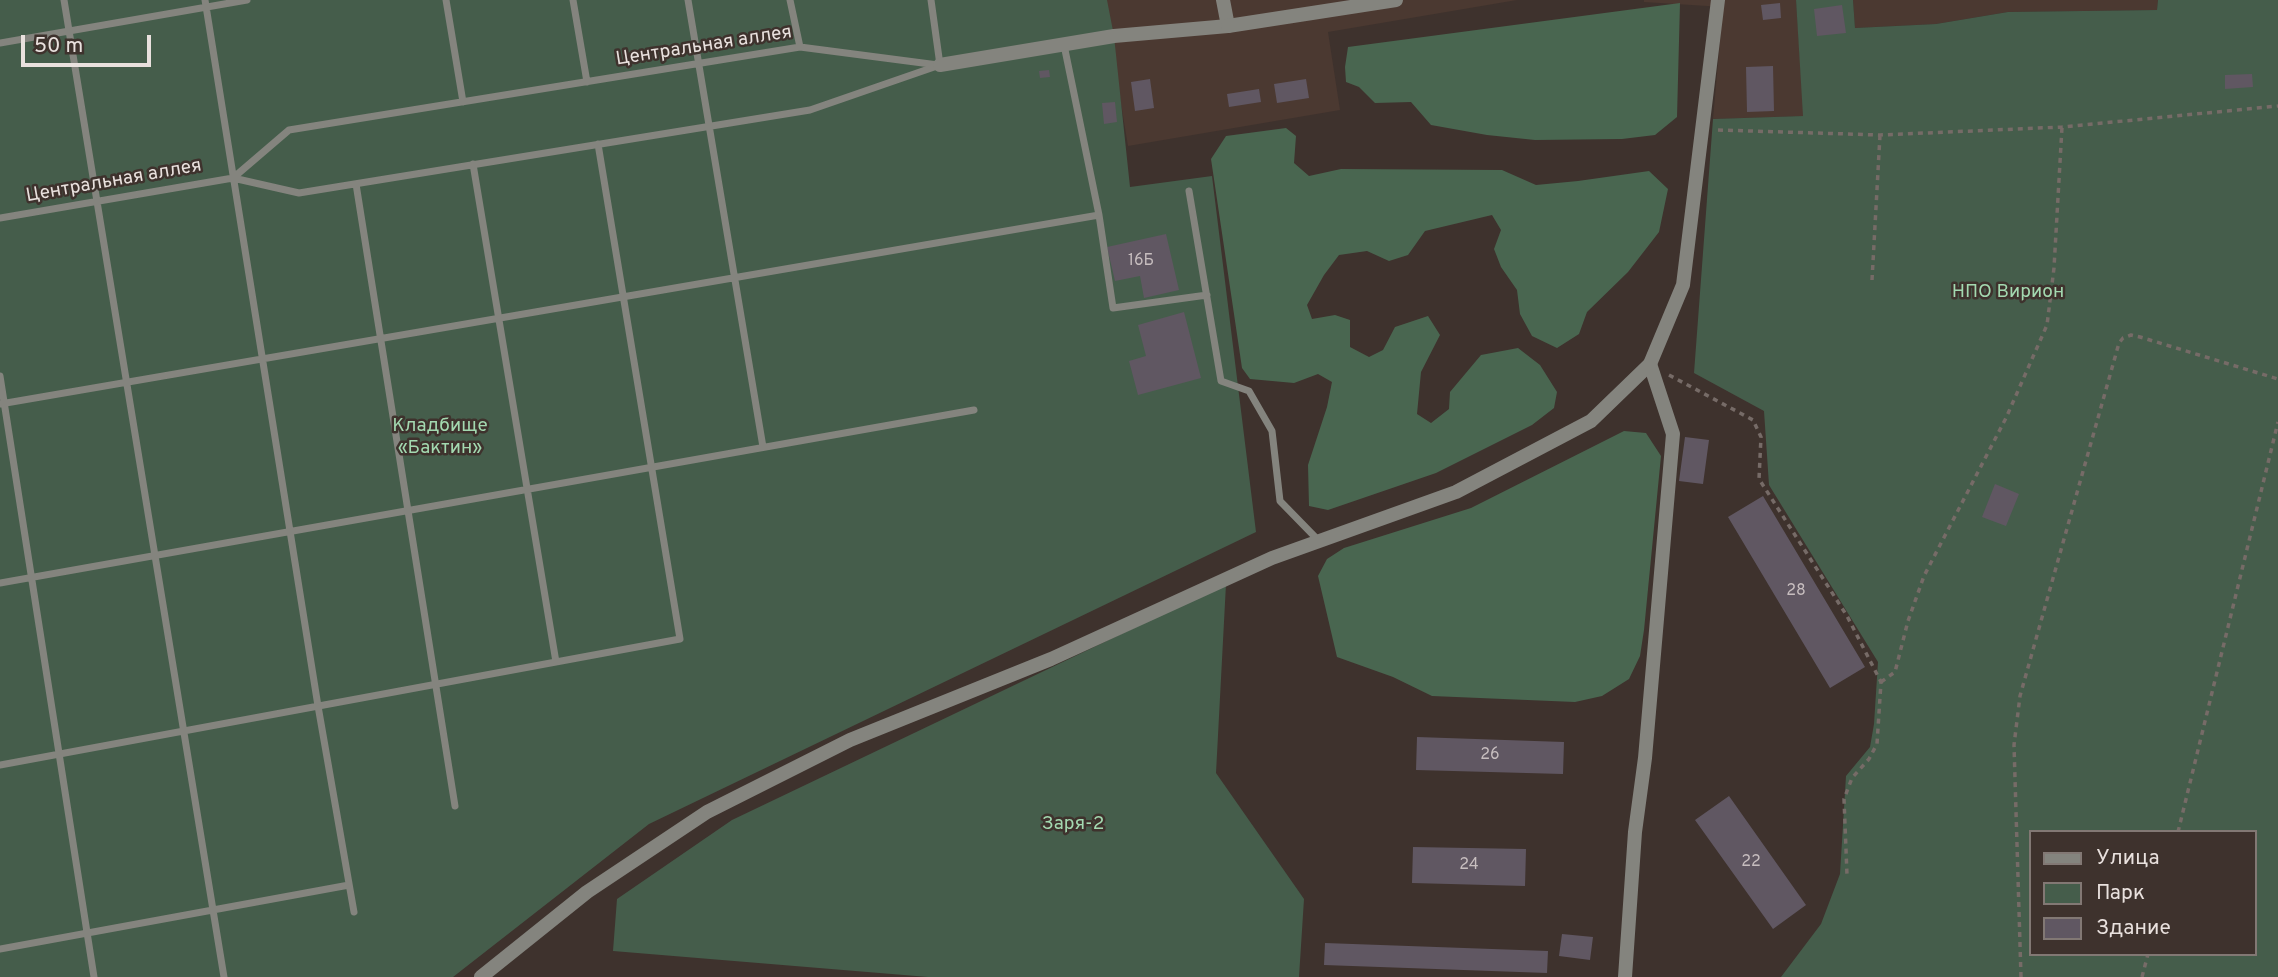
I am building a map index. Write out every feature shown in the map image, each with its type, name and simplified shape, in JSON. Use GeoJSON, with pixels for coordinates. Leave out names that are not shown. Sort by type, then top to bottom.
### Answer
{"type":"FeatureCollection","features":[{"type":"Feature","properties":{"kind":"street"},"geometry":{"type":"LineString","coordinates":[[1223,0],[1228,26]]}},
{"type":"Feature","properties":{"kind":"street"},"geometry":{"type":"LineString","coordinates":[[940,65],[1114,36],[1228,26],[1396,0]]}},
{"type":"Feature","properties":{"kind":"street"},"geometry":{"type":"LineString","coordinates":[[481,977],[587,892],[707,812],[850,740],[1051,659],[1272,558],[1456,492],[1591,421],[1650,364],[1683,285],[1718,0]]}},
{"type":"Feature","properties":{"kind":"street"},"geometry":{"type":"LineString","coordinates":[[1625,977],[1635,832],[1645,758],[1673,434],[1650,364]]}},
{"type":"Feature","properties":{"kind":"lane"},"geometry":{"type":"LineString","coordinates":[[64,0],[224,977]]}},
{"type":"Feature","properties":{"kind":"lane"},"geometry":{"type":"LineString","coordinates":[[0,43],[205,4],[247,0]]}},
{"type":"Feature","properties":{"kind":"lane"},"geometry":{"type":"LineString","coordinates":[[446,0],[463,102]]}},
{"type":"Feature","properties":{"kind":"lane"},"geometry":{"type":"LineString","coordinates":[[573,0],[587,82]]}},
{"type":"Feature","properties":{"kind":"lane"},"geometry":{"type":"LineString","coordinates":[[688,0],[763,447]]}},
{"type":"Feature","properties":{"kind":"lane"},"geometry":{"type":"LineString","coordinates":[[790,0],[800,47]]}},
{"type":"Feature","properties":{"kind":"lane"},"geometry":{"type":"LineString","coordinates":[[931,0],[940,65]]}},
{"type":"Feature","properties":{"kind":"lane"},"geometry":{"type":"LineString","coordinates":[[205,4],[317,706],[354,912]]}},
{"type":"Feature","properties":{"kind":"lane"},"geometry":{"type":"LineString","coordinates":[[1064,45],[1098,215],[1113,308],[1207,295]]}},
{"type":"Feature","properties":{"kind":"lane","name":"Центральная аллея"},"geometry":{"type":"LineString","coordinates":[[233,178],[289,130],[699,63],[800,47],[940,65]]}},
{"type":"Feature","properties":{"kind":"lane","name":"Центральная аллея"},"geometry":{"type":"LineString","coordinates":[[0,218],[233,178],[299,193],[356,184],[810,110],[940,65]]}},
{"type":"Feature","properties":{"kind":"lane"},"geometry":{"type":"LineString","coordinates":[[0,765],[680,639],[598,144]]}},
{"type":"Feature","properties":{"kind":"lane"},"geometry":{"type":"LineString","coordinates":[[473,164],[556,662]]}},
{"type":"Feature","properties":{"kind":"lane"},"geometry":{"type":"LineString","coordinates":[[356,184],[455,806]]}},
{"type":"Feature","properties":{"kind":"lane"},"geometry":{"type":"LineString","coordinates":[[1189,191],[1221,381],[1249,391],[1272,431],[1280,502],[1319,541]]}},
{"type":"Feature","properties":{"kind":"lane"},"geometry":{"type":"LineString","coordinates":[[2,403],[1098,215]]}},
{"type":"Feature","properties":{"kind":"lane"},"geometry":{"type":"LineString","coordinates":[[0,376],[2,403],[93,977]]}},
{"type":"Feature","properties":{"kind":"lane"},"geometry":{"type":"LineString","coordinates":[[0,583],[974,410]]}},
{"type":"Feature","properties":{"kind":"lane"},"geometry":{"type":"LineString","coordinates":[[0,949],[349,885]]}},
{"type":"Feature","properties":{"kind":"path"},"geometry":{"type":"LineString","coordinates":[[1702,130],[1881,135],[2062,127],[2278,106]]}},
{"type":"Feature","properties":{"kind":"path"},"geometry":{"type":"LineString","coordinates":[[1881,682],[1895,672],[1924,576],[2006,418],[2047,325],[2054,268],[2062,127]]}},
{"type":"Feature","properties":{"kind":"path"},"geometry":{"type":"LineString","coordinates":[[1872,280],[1881,135]]}},
{"type":"Feature","properties":{"kind":"path"},"geometry":{"type":"LineString","coordinates":[[2021,977],[2014,745],[2020,696],[2119,343],[2123,338],[2132,335],[2278,379]]}},
{"type":"Feature","properties":{"kind":"path"},"geometry":{"type":"LineString","coordinates":[[1650,364],[1753,420],[1761,437],[1759,479],[1847,616],[1881,682],[1877,744],[1869,759],[1852,778],[1844,799],[1847,875]]}},
{"type":"Feature","properties":{"kind":"path"},"geometry":{"type":"LineString","coordinates":[[2178,830],[2278,422]]}},
{"type":"Feature","properties":{"kind":"path"},"geometry":{"type":"LineString","coordinates":[[2142,977],[2147,956]]}},
{"type":"Feature","properties":{"kind":"shaded area"},"geometry":{"type":"Polygon","coordinates":[[[1104,0],[1517,0],[1328,32],[1340,110],[1128,146],[1104,0]]]}},
{"type":"Feature","properties":{"kind":"shaded area"},"geometry":{"type":"Polygon","coordinates":[[[1644,0],[1796,0],[1804,116],[1713,119],[1723,7],[1644,0]]]}},
{"type":"Feature","properties":{"kind":"shaded area"},"geometry":{"type":"Polygon","coordinates":[[[1853,0],[2158,0],[2157,10],[2008,12],[1936,24],[1855,28],[1853,0]]]}},
{"type":"Feature","properties":{"kind":"green space","name":"Кладбище «Бактин»"},"geometry":{"type":"Polygon","coordinates":[[[0,0],[1107,0],[1114,36],[1130,187],[1212,176],[1256,532],[649,824],[453,977],[0,977],[0,0]]]}},
{"type":"Feature","properties":{"kind":"green space","name":"НПО Вирион"},"geometry":{"type":"Polygon","coordinates":[[[1796,0],[1853,0],[1855,28],[1936,24],[2008,12],[2157,10],[2158,0],[2278,0],[2278,977],[1781,977],[1821,924],[1840,874],[1846,776],[1870,747],[1878,662],[1769,485],[1764,411],[1694,373],[1713,119],[1803,116],[1796,0]]]}},
{"type":"Feature","properties":{"kind":"green space"},"geometry":{"type":"Polygon","coordinates":[[[1680,3],[1677,117],[1655,135],[1622,139],[1535,140],[1487,135],[1431,125],[1411,102],[1375,103],[1359,87],[1346,82],[1348,47],[1680,3]]]}},
{"type":"Feature","properties":{"kind":"green space"},"geometry":{"type":"Polygon","coordinates":[[[1286,128],[1296,136],[1294,163],[1309,176],[1341,169],[1502,170],[1536,185],[1649,171],[1668,189],[1659,232],[1628,272],[1587,312],[1579,334],[1557,348],[1532,336],[1520,314],[1517,290],[1501,267],[1494,249],[1501,230],[1492,215],[1425,231],[1408,255],[1389,261],[1367,251],[1339,255],[1307,305],[1312,319],[1335,315],[1350,320],[1350,347],[1369,357],[1383,350],[1395,327],[1428,316],[1440,335],[1421,372],[1417,414],[1431,423],[1449,409],[1450,392],[1481,355],[1518,348],[1540,365],[1557,392],[1554,408],[1532,425],[1436,473],[1328,510],[1309,506],[1308,465],[1327,407],[1332,382],[1318,374],[1294,383],[1250,379],[1242,368],[1211,159],[1226,136],[1286,128]]]}},
{"type":"Feature","properties":{"kind":"green space"},"geometry":{"type":"Polygon","coordinates":[[[1624,431],[1646,433],[1661,456],[1644,630],[1640,656],[1629,679],[1602,696],[1575,702],[1432,696],[1393,677],[1337,657],[1318,576],[1327,559],[1344,548],[1471,508],[1624,431]]]}},
{"type":"Feature","properties":{"kind":"green space","name":"Заря-2"},"geometry":{"type":"Polygon","coordinates":[[[1226,584],[1216,773],[1304,899],[1299,977],[928,977],[613,951],[617,899],[732,820],[1226,584]]]}},
{"type":"Feature","properties":{"kind":"building"},"geometry":{"type":"Polygon","coordinates":[[[1780,3],[1781,18],[1763,20],[1761,5],[1780,3]]]}},
{"type":"Feature","properties":{"kind":"building"},"geometry":{"type":"Polygon","coordinates":[[[1842,5],[1846,33],[1817,36],[1814,9],[1842,5]]]}},
{"type":"Feature","properties":{"kind":"building"},"geometry":{"type":"Polygon","coordinates":[[[1773,66],[1774,111],[1747,112],[1746,67],[1773,66]]]}},
{"type":"Feature","properties":{"kind":"building"},"geometry":{"type":"Polygon","coordinates":[[[1049,70],[1050,77],[1040,78],[1039,71],[1049,70]]]}},
{"type":"Feature","properties":{"kind":"building"},"geometry":{"type":"Polygon","coordinates":[[[2252,74],[2253,87],[2225,89],[2225,75],[2252,74]]]}},
{"type":"Feature","properties":{"kind":"building"},"geometry":{"type":"Polygon","coordinates":[[[1150,79],[1154,108],[1135,111],[1131,82],[1150,79]]]}},
{"type":"Feature","properties":{"kind":"building"},"geometry":{"type":"Polygon","coordinates":[[[1306,79],[1309,98],[1277,103],[1274,84],[1306,79]]]}},
{"type":"Feature","properties":{"kind":"building"},"geometry":{"type":"Polygon","coordinates":[[[1259,89],[1261,102],[1229,107],[1227,94],[1259,89]]]}},
{"type":"Feature","properties":{"kind":"building"},"geometry":{"type":"Polygon","coordinates":[[[1115,102],[1117,122],[1104,124],[1102,103],[1115,102]]]}},
{"type":"Feature","properties":{"kind":"building"},"geometry":{"type":"Polygon","coordinates":[[[1166,234],[1179,290],[1144,298],[1140,276],[1115,281],[1107,247],[1166,234]]]}},
{"type":"Feature","properties":{"kind":"building"},"geometry":{"type":"Polygon","coordinates":[[[1184,312],[1201,378],[1138,395],[1129,361],[1146,356],[1138,325],[1184,312]]]}},
{"type":"Feature","properties":{"kind":"building"},"geometry":{"type":"Polygon","coordinates":[[[1685,437],[1709,440],[1703,484],[1679,481],[1685,437]]]}},
{"type":"Feature","properties":{"kind":"building"},"geometry":{"type":"Polygon","coordinates":[[[1995,484],[2019,494],[2006,526],[1982,517],[1995,484]]]}},
{"type":"Feature","properties":{"kind":"building"},"geometry":{"type":"Polygon","coordinates":[[[1763,496],[1865,667],[1830,688],[1728,517],[1763,496]]]}},
{"type":"Feature","properties":{"kind":"building"},"geometry":{"type":"Polygon","coordinates":[[[1417,737],[1564,742],[1563,774],[1416,770],[1417,737]]]}},
{"type":"Feature","properties":{"kind":"building"},"geometry":{"type":"Polygon","coordinates":[[[1729,796],[1806,905],[1773,929],[1695,820],[1729,796]]]}},
{"type":"Feature","properties":{"kind":"building"},"geometry":{"type":"Polygon","coordinates":[[[1413,847],[1526,849],[1525,886],[1412,883],[1413,847]]]}},
{"type":"Feature","properties":{"kind":"building"},"geometry":{"type":"Polygon","coordinates":[[[1562,934],[1593,937],[1590,960],[1559,956],[1562,934]]]}},
{"type":"Feature","properties":{"kind":"building"},"geometry":{"type":"Polygon","coordinates":[[[1325,943],[1548,951],[1547,973],[1324,965],[1325,943]]]}}]}
